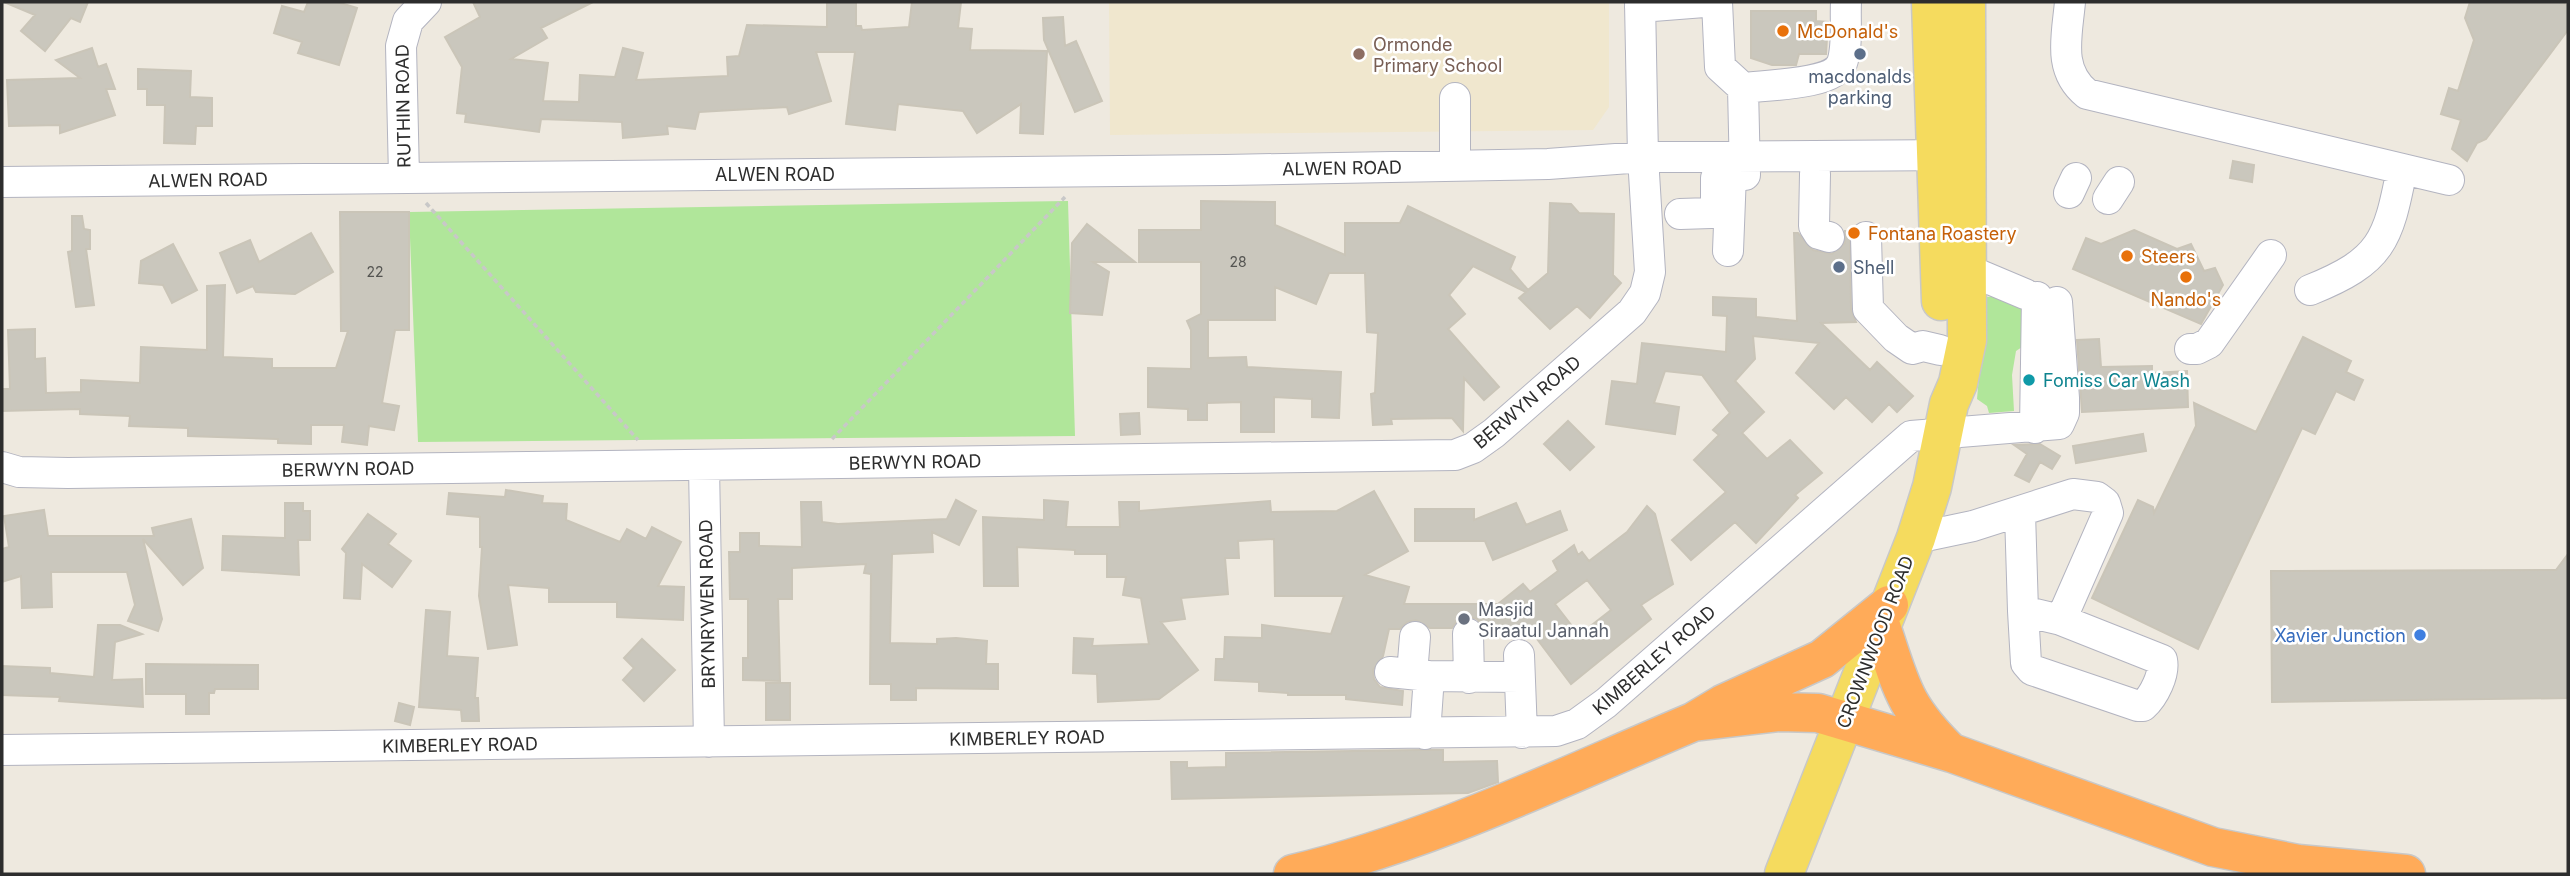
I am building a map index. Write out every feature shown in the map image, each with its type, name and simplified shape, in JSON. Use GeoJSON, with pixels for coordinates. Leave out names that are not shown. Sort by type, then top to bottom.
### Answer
{"type":"FeatureCollection","features":[{"type":"Feature","properties":{"kind":"highway"},"geometry":{"type":"LineString","coordinates":[[1293,874],[1351,860],[1413,838],[1693,722],[1723,704],[1822,659],[1885,615],[1905,699],[1929,731],[1952,753]]}},
{"type":"Feature","properties":{"kind":"highway"},"geometry":{"type":"LineString","coordinates":[[1693,722],[1779,712],[1818,713],[1952,753],[2224,849],[2298,864],[2406,874]]}},
{"type":"Feature","properties":{"kind":"main road","name":"CROWNWOOD ROAD"},"geometry":{"type":"LineString","coordinates":[[1784,874],[1916,538],[1932,487],[1967,340],[1968,270],[1931,2]]}},
{"type":"Feature","properties":{"kind":"main road","name":"CROWNWOOD ROAD"},"geometry":{"type":"LineString","coordinates":[[1947,418],[1940,350],[1942,275],[1966,2]]}},
{"type":"Feature","properties":{"kind":"street","name":"RUTHIN ROAD"},"geometry":{"type":"LineString","coordinates":[[404,177],[401,46],[408,20],[426,2]]}},
{"type":"Feature","properties":{"kind":"street"},"geometry":{"type":"LineString","coordinates":[[1640,4],[1704,2]]}},
{"type":"Feature","properties":{"kind":"street"},"geometry":{"type":"LineString","coordinates":[[1717,2],[1720,67],[1743,88],[1826,78],[1838,70],[1844,55],[1846,2]]}},
{"type":"Feature","properties":{"kind":"street"},"geometry":{"type":"LineString","coordinates":[[2070,2],[2065,53],[2068,71],[2075,84],[2087,94],[2449,180]]}},
{"type":"Feature","properties":{"kind":"street","name":"BERWYN ROAD"},"geometry":{"type":"LineString","coordinates":[[2,467],[19,472],[68,473],[1455,455],[1473,448],[1494,433],[1640,303],[1648,286],[1650,272],[1640,4]]}},
{"type":"Feature","properties":{"kind":"street"},"geometry":{"type":"LineString","coordinates":[[1728,251],[1743,88]]}},
{"type":"Feature","properties":{"kind":"street"},"geometry":{"type":"LineString","coordinates":[[1455,98],[1455,166]]}},
{"type":"Feature","properties":{"kind":"street","name":"ALWEN ROAD"},"geometry":{"type":"LineString","coordinates":[[2,182],[1548,164],[1644,164],[1815,174],[1953,164]]}},
{"type":"Feature","properties":{"kind":"street","name":"ALWEN ROAD"},"geometry":{"type":"LineString","coordinates":[[1734,170],[1953,164]]}},
{"type":"Feature","properties":{"kind":"street"},"geometry":{"type":"LineString","coordinates":[[2310,290],[2345,274],[2378,247],[2391,223],[2402,169]]}},
{"type":"Feature","properties":{"kind":"street"},"geometry":{"type":"LineString","coordinates":[[1680,214],[1711,213],[1716,210],[1734,170]]}},
{"type":"Feature","properties":{"kind":"street"},"geometry":{"type":"LineString","coordinates":[[1815,174],[1814,226],[1818,234],[1829,237]]}},
{"type":"Feature","properties":{"kind":"street"},"geometry":{"type":"LineString","coordinates":[[1866,237],[1868,309],[1912,349],[1923,346],[1940,350]]}},
{"type":"Feature","properties":{"kind":"street"},"geometry":{"type":"LineString","coordinates":[[2190,349],[2197,349],[2209,343],[2271,255]]}},
{"type":"Feature","properties":{"kind":"street","name":"KIMBERLEY ROAD"},"geometry":{"type":"LineString","coordinates":[[2,750],[1556,731],[1584,720],[1911,436],[1947,418],[2035,428],[2039,297],[1968,270]]}},
{"type":"Feature","properties":{"kind":"street","name":"BRYNRYWEN ROAD"},"geometry":{"type":"LineString","coordinates":[[704,466],[709,742]]}},
{"type":"Feature","properties":{"kind":"street"},"geometry":{"type":"LineString","coordinates":[[1916,538],[2020,513],[2073,494],[2084,493],[2105,503],[2106,519],[2061,620]]}},
{"type":"Feature","properties":{"kind":"street"},"geometry":{"type":"LineString","coordinates":[[2020,513],[2023,611],[2026,663],[2032,670],[2138,706],[2147,704],[2162,671],[2162,660],[2061,620],[2023,611]]}},
{"type":"Feature","properties":{"kind":"street"},"geometry":{"type":"LineString","coordinates":[[1468,634],[1469,678]]}},
{"type":"Feature","properties":{"kind":"street"},"geometry":{"type":"LineString","coordinates":[[1415,637],[1411,674],[1425,734]]}},
{"type":"Feature","properties":{"kind":"street"},"geometry":{"type":"LineString","coordinates":[[1411,674],[1469,678],[1519,666],[1522,733]]}},
{"type":"Feature","properties":{"kind":"path"},"geometry":{"type":"LineString","coordinates":[[809,463],[1090,170]]}},
{"type":"Feature","properties":{"kind":"path"},"geometry":{"type":"LineString","coordinates":[[404,177],[661,465]]}},
{"type":"Feature","properties":{"kind":"shaded area","name":"Ormonde Primary School"},"geometry":{"type":"Polygon","coordinates":[[[1109,2],[1609,2],[1609,107],[1593,130],[1110,135],[1109,2]]]}},
{"type":"Feature","properties":{"kind":"green space"},"geometry":{"type":"Polygon","coordinates":[[[1068,201],[1075,436],[418,442],[409,212],[1068,201]]]}},
{"type":"Feature","properties":{"kind":"green space"},"geometry":{"type":"Polygon","coordinates":[[[2000,296],[2026,308],[2031,341],[2016,351],[2012,375],[2014,411],[1989,413],[1987,406],[1977,399],[1986,297],[2000,296]]]}},
{"type":"Feature","properties":{"kind":"building"},"geometry":{"type":"Polygon","coordinates":[[[4,2],[88,2],[80,22],[71,18],[45,51],[21,31],[35,15],[4,2]]]}},
{"type":"Feature","properties":{"kind":"building"},"geometry":{"type":"Polygon","coordinates":[[[308,2],[337,2],[357,8],[339,65],[298,53],[302,42],[274,33],[282,6],[304,12],[308,2]]]}},
{"type":"Feature","properties":{"kind":"building"},"geometry":{"type":"Polygon","coordinates":[[[473,2],[593,2],[541,28],[547,38],[511,59],[548,63],[543,101],[579,102],[580,75],[615,77],[623,48],[643,53],[636,80],[728,76],[727,57],[739,56],[747,25],[827,27],[827,2],[856,2],[856,26],[861,26],[862,30],[909,27],[912,2],[961,2],[958,28],[972,29],[970,50],[1047,51],[1043,134],[1020,133],[1021,104],[977,133],[963,111],[898,104],[895,130],[846,124],[855,52],[816,52],[831,101],[789,114],[787,107],[699,112],[695,129],[667,126],[668,134],[623,138],[622,122],[541,119],[539,132],[465,122],[466,114],[457,113],[462,67],[445,37],[480,17],[473,2]]]}},
{"type":"Feature","properties":{"kind":"building"},"geometry":{"type":"Polygon","coordinates":[[[2470,2],[2562,2],[2568,6],[2568,30],[2486,139],[2477,143],[2467,161],[2452,149],[2461,120],[2441,114],[2449,88],[2458,91],[2474,40],[2465,18],[2470,2]]]}},
{"type":"Feature","properties":{"kind":"building","name":"McDonald's"},"geometry":{"type":"Polygon","coordinates":[[[1751,11],[1816,11],[1816,21],[1828,22],[1826,54],[1799,54],[1796,65],[1772,65],[1751,58],[1751,11]]]}},
{"type":"Feature","properties":{"kind":"building"},"geometry":{"type":"Polygon","coordinates":[[[1063,17],[1065,46],[1076,41],[1102,101],[1075,112],[1044,40],[1043,18],[1063,17]]]}},
{"type":"Feature","properties":{"kind":"building"},"geometry":{"type":"Polygon","coordinates":[[[92,48],[98,67],[106,64],[115,89],[106,89],[115,115],[60,133],[60,125],[9,126],[7,80],[80,78],[56,60],[92,48]]]}},
{"type":"Feature","properties":{"kind":"building"},"geometry":{"type":"Polygon","coordinates":[[[138,69],[191,71],[190,97],[212,98],[212,126],[196,126],[195,144],[164,143],[165,105],[147,105],[147,89],[138,89],[138,69]]]}},
{"type":"Feature","properties":{"kind":"building"},"geometry":{"type":"Polygon","coordinates":[[[2233,161],[2254,165],[2252,182],[2230,178],[2233,161]]]}},
{"type":"Feature","properties":{"kind":"building"},"geometry":{"type":"Polygon","coordinates":[[[1201,201],[1275,202],[1275,225],[1345,255],[1345,223],[1400,223],[1408,206],[1515,257],[1510,269],[1528,290],[1548,273],[1550,203],[1571,204],[1579,213],[1614,214],[1613,275],[1621,283],[1590,318],[1577,306],[1550,329],[1519,298],[1526,292],[1473,266],[1449,295],[1465,314],[1448,329],[1499,387],[1484,400],[1464,378],[1463,431],[1452,418],[1391,419],[1392,424],[1373,425],[1371,394],[1375,393],[1378,333],[1367,332],[1365,273],[1329,273],[1316,304],[1275,287],[1275,320],[1208,320],[1208,358],[1246,357],[1247,367],[1341,372],[1339,418],[1312,417],[1312,399],[1274,397],[1274,432],[1241,432],[1241,402],[1207,403],[1207,420],[1188,420],[1188,409],[1148,407],[1148,368],[1191,369],[1191,330],[1187,321],[1201,314],[1201,262],[1139,262],[1139,230],[1201,230],[1201,201]]]}},
{"type":"Feature","properties":{"kind":"building"},"geometry":{"type":"Polygon","coordinates":[[[340,212],[409,212],[409,330],[395,330],[382,403],[399,406],[394,430],[369,426],[367,445],[342,442],[344,425],[311,425],[311,444],[278,443],[278,439],[188,436],[188,428],[129,426],[130,416],[80,414],[80,409],[2,411],[2,389],[10,389],[8,330],[35,329],[35,359],[45,358],[46,393],[81,392],[81,380],[140,383],[141,347],[207,350],[207,286],[225,285],[223,357],[272,359],[272,368],[336,368],[348,331],[341,331],[340,212]]]}},
{"type":"Feature","properties":{"kind":"building"},"geometry":{"type":"Polygon","coordinates":[[[72,216],[82,216],[84,229],[90,230],[90,249],[86,249],[94,305],[76,307],[68,252],[72,251],[72,216]]]}},
{"type":"Feature","properties":{"kind":"building"},"geometry":{"type":"Polygon","coordinates":[[[1087,224],[1135,262],[1093,262],[1109,272],[1102,315],[1070,313],[1072,243],[1087,224]]]}},
{"type":"Feature","properties":{"kind":"building"},"geometry":{"type":"Polygon","coordinates":[[[2134,230],[2177,249],[2191,244],[2204,271],[2215,268],[2223,285],[2201,324],[2073,269],[2086,238],[2101,244],[2134,230]]]}},
{"type":"Feature","properties":{"kind":"building"},"geometry":{"type":"Polygon","coordinates":[[[1845,231],[1850,231],[1851,309],[1856,322],[1821,323],[1870,370],[1877,362],[1913,396],[1897,412],[1889,404],[1872,422],[1846,397],[1834,409],[1796,373],[1819,343],[1753,336],[1755,359],[1735,381],[1764,412],[1742,433],[1767,459],[1790,440],[1822,473],[1795,495],[1798,498],[1756,543],[1735,522],[1691,560],[1672,540],[1726,492],[1694,460],[1719,435],[1713,430],[1730,413],[1702,375],[1665,371],[1654,403],[1679,407],[1675,434],[1606,424],[1612,381],[1637,384],[1642,343],[1726,352],[1727,316],[1713,315],[1713,297],[1756,299],[1756,317],[1797,321],[1794,233],[1798,233],[1813,250],[1832,254],[1845,243],[1845,231]]]}},
{"type":"Feature","properties":{"kind":"building"},"geometry":{"type":"Polygon","coordinates":[[[311,233],[333,272],[295,294],[256,292],[253,286],[237,293],[220,253],[250,240],[259,262],[311,233]]]}},
{"type":"Feature","properties":{"kind":"building"},"geometry":{"type":"Polygon","coordinates":[[[173,244],[197,290],[172,303],[163,285],[139,283],[141,261],[173,244]]]}},
{"type":"Feature","properties":{"kind":"building"},"geometry":{"type":"Polygon","coordinates":[[[2303,337],[2351,361],[2346,372],[2363,380],[2354,400],[2336,391],[2315,434],[2302,428],[2198,649],[2092,598],[2138,500],[2153,507],[2154,513],[2196,426],[2194,403],[2256,432],[2303,337]]]}},
{"type":"Feature","properties":{"kind":"building"},"geometry":{"type":"Polygon","coordinates":[[[2099,339],[2101,367],[2152,366],[2152,373],[2187,371],[2188,407],[2082,412],[2077,340],[2099,339]]]}},
{"type":"Feature","properties":{"kind":"building"},"geometry":{"type":"Polygon","coordinates":[[[1139,413],[1140,434],[1121,435],[1120,414],[1139,413]]]}},
{"type":"Feature","properties":{"kind":"building"},"geometry":{"type":"Polygon","coordinates":[[[1568,421],[1594,447],[1570,470],[1544,444],[1568,421]]]}},
{"type":"Feature","properties":{"kind":"building"},"geometry":{"type":"Polygon","coordinates":[[[2143,434],[2146,451],[2076,463],[2073,446],[2143,434]]]}},
{"type":"Feature","properties":{"kind":"building"},"geometry":{"type":"Polygon","coordinates":[[[2040,444],[2060,456],[2052,469],[2040,462],[2029,482],[2015,475],[2027,454],[2014,445],[2040,444]]]}},
{"type":"Feature","properties":{"kind":"building"},"geometry":{"type":"Polygon","coordinates":[[[506,490],[543,496],[542,503],[567,504],[566,520],[620,542],[627,529],[646,539],[652,527],[681,542],[658,586],[684,587],[683,620],[617,617],[617,602],[549,602],[549,588],[508,585],[517,645],[488,649],[479,596],[482,547],[480,517],[447,514],[449,493],[505,497],[506,490]]]}},
{"type":"Feature","properties":{"kind":"building"},"geometry":{"type":"Polygon","coordinates":[[[1374,491],[1408,551],[1365,575],[1409,587],[1404,604],[1498,604],[1523,584],[1530,592],[1558,571],[1553,561],[1574,545],[1578,555],[1582,552],[1589,561],[1627,532],[1647,506],[1655,514],[1673,584],[1641,605],[1651,619],[1571,684],[1528,627],[1484,628],[1477,619],[1468,617],[1458,619],[1452,628],[1430,628],[1416,620],[1407,622],[1400,629],[1389,629],[1383,656],[1373,670],[1374,679],[1380,687],[1403,691],[1402,705],[1346,699],[1346,695],[1288,695],[1259,691],[1259,682],[1215,680],[1216,659],[1224,659],[1225,637],[1262,638],[1262,625],[1331,634],[1344,596],[1275,596],[1274,539],[1238,541],[1239,558],[1225,558],[1228,594],[1181,598],[1185,619],[1161,622],[1198,670],[1159,699],[1098,702],[1097,674],[1073,673],[1074,638],[1093,639],[1092,646],[1149,644],[1141,598],[1123,595],[1126,577],[1107,577],[1107,554],[1075,554],[1075,550],[1017,547],[1018,586],[984,586],[983,517],[1044,520],[1044,500],[1068,502],[1066,527],[1120,527],[1119,502],[1139,502],[1139,511],[1270,501],[1271,512],[1337,511],[1374,491]],[[1587,580],[1555,604],[1579,635],[1611,610],[1587,580]]]}},
{"type":"Feature","properties":{"kind":"building"},"geometry":{"type":"Polygon","coordinates":[[[956,500],[976,511],[959,545],[932,532],[933,552],[892,554],[890,643],[937,644],[937,639],[956,638],[987,641],[986,664],[998,664],[998,689],[916,688],[916,700],[891,700],[891,684],[870,684],[871,574],[864,573],[866,564],[792,568],[792,599],[778,599],[780,681],[743,680],[743,658],[748,658],[748,599],[730,599],[729,552],[740,552],[740,533],[759,533],[759,546],[802,547],[801,502],[821,502],[822,522],[838,524],[947,519],[956,500]]]}},
{"type":"Feature","properties":{"kind":"building"},"geometry":{"type":"Polygon","coordinates":[[[285,503],[303,503],[303,511],[310,511],[310,540],[298,540],[299,575],[222,570],[223,536],[285,538],[285,503]]]}},
{"type":"Feature","properties":{"kind":"building"},"geometry":{"type":"Polygon","coordinates":[[[1516,503],[1526,525],[1560,511],[1567,530],[1493,560],[1485,541],[1415,541],[1415,509],[1474,509],[1474,520],[1516,503]]]}},
{"type":"Feature","properties":{"kind":"building"},"geometry":{"type":"Polygon","coordinates":[[[44,510],[48,536],[154,536],[152,528],[191,519],[203,568],[183,585],[143,539],[162,619],[158,631],[128,621],[135,605],[127,572],[51,572],[52,607],[22,608],[21,576],[2,582],[2,549],[9,547],[4,516],[44,510]]]}},
{"type":"Feature","properties":{"kind":"building"},"geometry":{"type":"Polygon","coordinates":[[[368,514],[396,534],[388,544],[411,561],[392,587],[362,564],[360,599],[344,598],[346,553],[342,549],[368,514]]]}},
{"type":"Feature","properties":{"kind":"building","name":"Xavier Junction"},"geometry":{"type":"Polygon","coordinates":[[[2568,554],[2568,698],[2272,702],[2271,571],[2556,570],[2568,554]]]}},
{"type":"Feature","properties":{"kind":"building"},"geometry":{"type":"Polygon","coordinates":[[[426,610],[450,612],[447,656],[478,658],[475,698],[478,698],[479,721],[462,721],[461,710],[419,707],[426,610]]]}},
{"type":"Feature","properties":{"kind":"building"},"geometry":{"type":"Polygon","coordinates":[[[98,625],[120,625],[142,634],[115,642],[112,680],[142,679],[143,707],[59,701],[60,697],[2,695],[2,666],[50,668],[50,673],[94,677],[98,625]]]}},
{"type":"Feature","properties":{"kind":"building"},"geometry":{"type":"Polygon","coordinates":[[[642,639],[675,670],[644,701],[623,680],[634,668],[624,658],[642,639]]]}},
{"type":"Feature","properties":{"kind":"building"},"geometry":{"type":"Polygon","coordinates":[[[146,664],[258,665],[258,689],[215,689],[214,693],[209,693],[209,714],[186,714],[186,694],[146,694],[146,664]]]}},
{"type":"Feature","properties":{"kind":"building"},"geometry":{"type":"Polygon","coordinates":[[[766,683],[790,683],[790,720],[766,720],[766,683]]]}},
{"type":"Feature","properties":{"kind":"building"},"geometry":{"type":"Polygon","coordinates":[[[399,703],[414,707],[410,725],[395,721],[399,703]]]}},
{"type":"Feature","properties":{"kind":"building"},"geometry":{"type":"Polygon","coordinates":[[[1443,750],[1443,762],[1497,761],[1498,782],[1468,793],[1172,799],[1171,762],[1187,762],[1187,768],[1226,767],[1226,753],[1443,750]]]}},
{"type":"Feature","properties":{"kind":"place","name":"McDonald's"},"geometry":{"type":"Point","coordinates":[1783,31]}},
{"type":"Feature","properties":{"kind":"place","name":"Ormonde Primary School"},"geometry":{"type":"Point","coordinates":[1359,54]}},
{"type":"Feature","properties":{"kind":"place","name":"macdonalds parking"},"geometry":{"type":"Point","coordinates":[1860,54]}},
{"type":"Feature","properties":{"kind":"place","name":"Fontana Roastery"},"geometry":{"type":"Point","coordinates":[1854,233]}},
{"type":"Feature","properties":{"kind":"place","name":"Steers"},"geometry":{"type":"Point","coordinates":[2127,256]}},
{"type":"Feature","properties":{"kind":"place","name":"Shell"},"geometry":{"type":"Point","coordinates":[1839,267]}},
{"type":"Feature","properties":{"kind":"place","name":"Nando's"},"geometry":{"type":"Point","coordinates":[2186,277]}},
{"type":"Feature","properties":{"kind":"place","name":"Fomiss Car Wash"},"geometry":{"type":"Point","coordinates":[2029,380]}},
{"type":"Feature","properties":{"kind":"place","name":"Masjid Siraatul Jannah"},"geometry":{"type":"Point","coordinates":[1464,619]}},
{"type":"Feature","properties":{"kind":"place","name":"Xavier Junction"},"geometry":{"type":"Point","coordinates":[2420,635]}}]}
